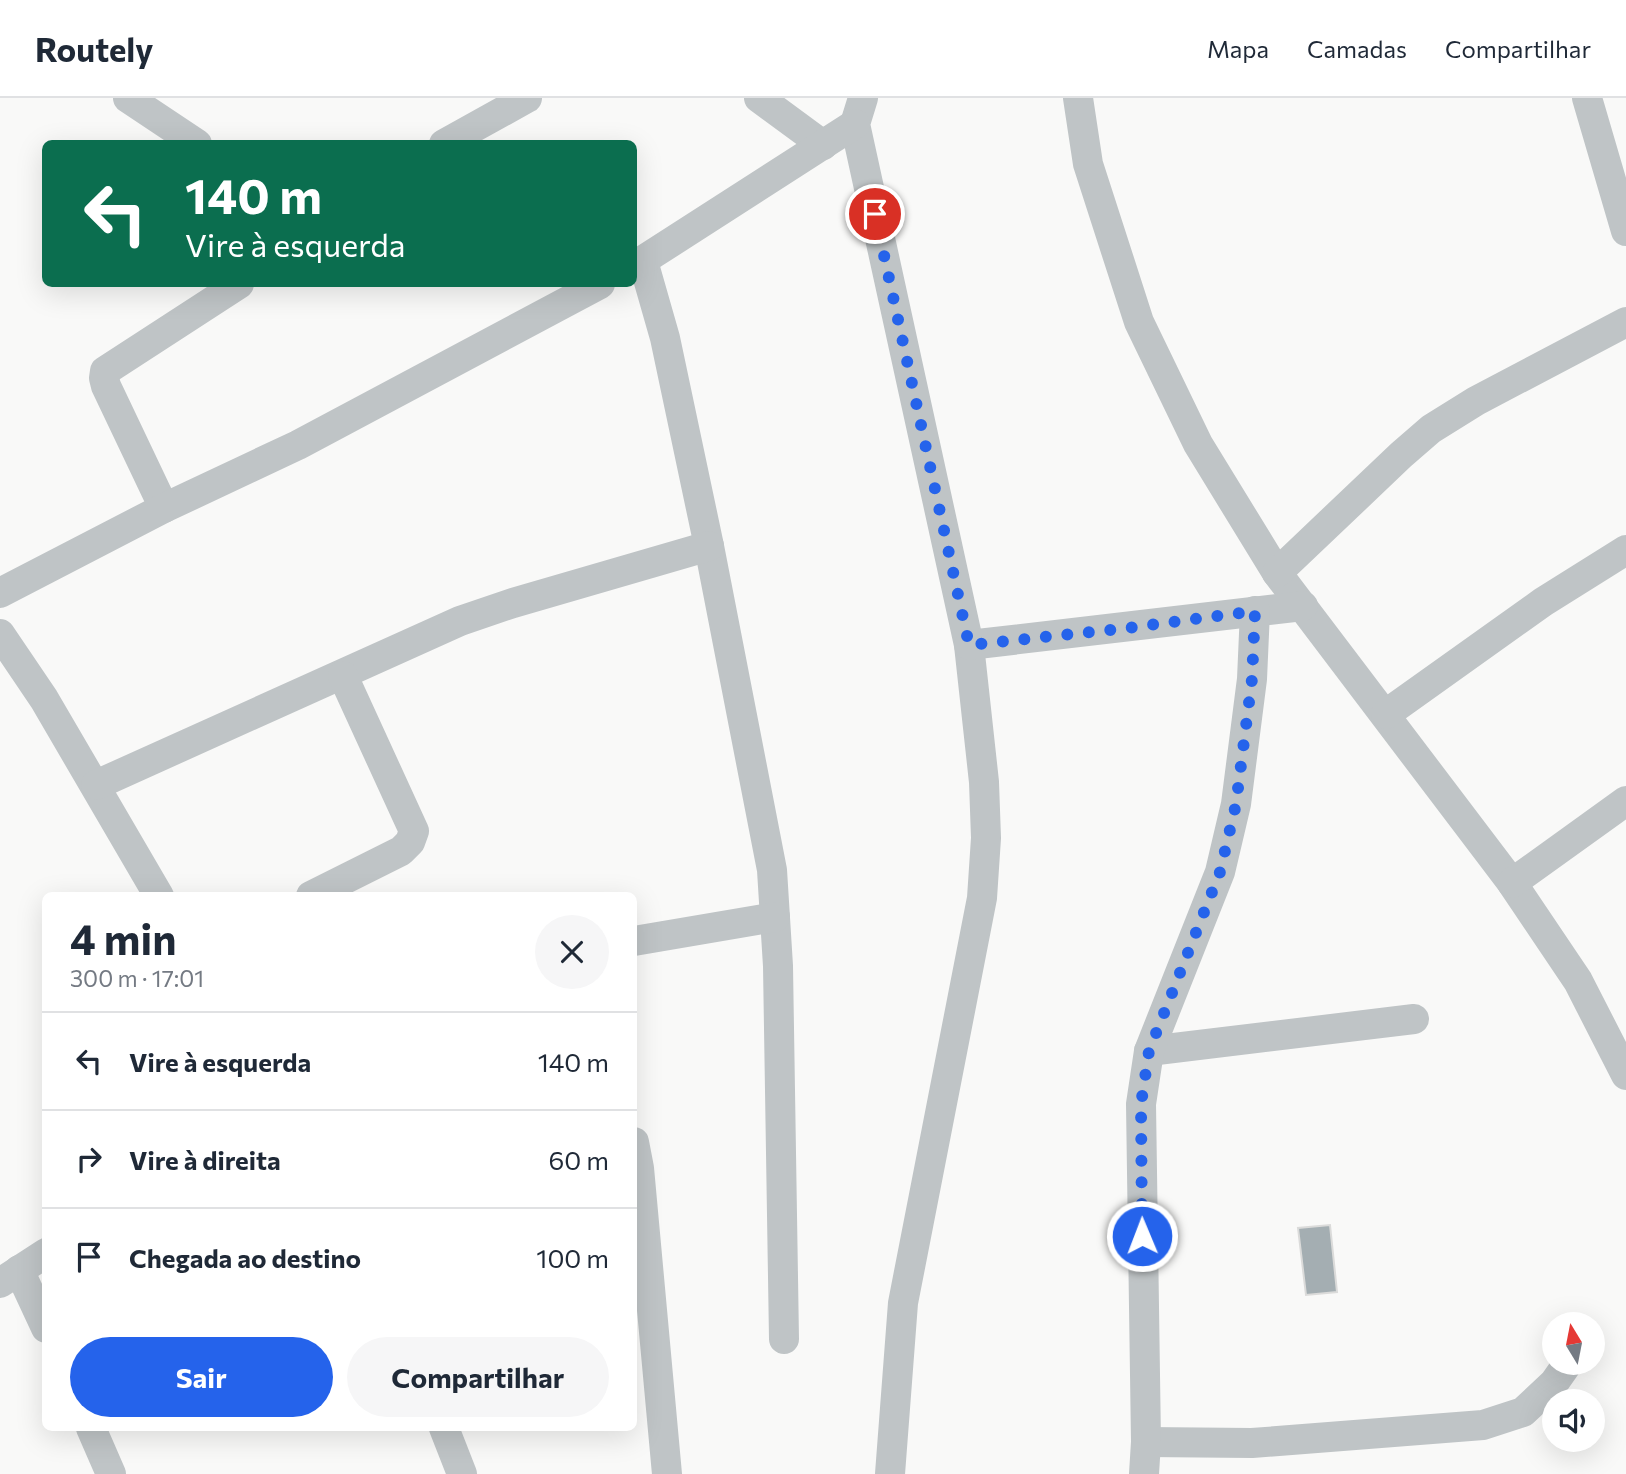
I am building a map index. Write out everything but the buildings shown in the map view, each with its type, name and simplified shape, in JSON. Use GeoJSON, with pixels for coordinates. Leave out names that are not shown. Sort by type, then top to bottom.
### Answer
{"type":"FeatureCollection","features":[{"type":"Feature","properties":{"kind":"street"},"geometry":{"type":"LineString","coordinates":[[128,98],[191,140]]}},
{"type":"Feature","properties":{"kind":"street"},"geometry":{"type":"LineString","coordinates":[[451,140],[527,98]]}},
{"type":"Feature","properties":{"kind":"street"},"geometry":{"type":"LineString","coordinates":[[759,98],[823,145]]}},
{"type":"Feature","properties":{"kind":"street"},"geometry":{"type":"LineString","coordinates":[[1078,98],[1088,164],[1139,321],[1198,444],[1277,573],[1512,883],[1578,981],[1626,1075]]}},
{"type":"Feature","properties":{"kind":"street"},"geometry":{"type":"LineString","coordinates":[[1587,98],[1626,231]]}},
{"type":"Feature","properties":{"kind":"street"},"geometry":{"type":"LineString","coordinates":[[784,1339],[772,870],[709,546],[664,338],[638,263],[823,145],[859,111]]}},
{"type":"Feature","properties":{"kind":"street"},"geometry":{"type":"LineString","coordinates":[[859,111],[969,645],[984,782],[986,838],[982,898],[903,1303],[890,1474]]}},
{"type":"Feature","properties":{"kind":"street"},"geometry":{"type":"LineString","coordinates":[[164,508],[106,386],[105,371],[234,287]]}},
{"type":"Feature","properties":{"kind":"street"},"geometry":{"type":"LineString","coordinates":[[0,593],[164,508],[299,445],[594,287]]}},
{"type":"Feature","properties":{"kind":"street"},"geometry":{"type":"LineString","coordinates":[[1277,573],[1431,429],[1476,401],[1626,322]]}},
{"type":"Feature","properties":{"kind":"street"},"geometry":{"type":"LineString","coordinates":[[96,785],[460,621],[709,546]]}},
{"type":"Feature","properties":{"kind":"street"},"geometry":{"type":"LineString","coordinates":[[1386,714],[1542,602],[1626,550]]}},
{"type":"Feature","properties":{"kind":"street"},"geometry":{"type":"LineString","coordinates":[[969,645],[1303,606]]}},
{"type":"Feature","properties":{"kind":"street"},"geometry":{"type":"LineString","coordinates":[[1144,1474],[1146,1442],[1141,1104],[1149,1051],[1220,872],[1236,804],[1252,679],[1255,611]]}},
{"type":"Feature","properties":{"kind":"street"},"geometry":{"type":"LineString","coordinates":[[0,634],[44,699],[157,892]]}},
{"type":"Feature","properties":{"kind":"street"},"geometry":{"type":"LineString","coordinates":[[319,892],[401,851],[410,842],[414,831],[343,676]]}},
{"type":"Feature","properties":{"kind":"street"},"geometry":{"type":"LineString","coordinates":[[1512,883],[1626,802]]}},
{"type":"Feature","properties":{"kind":"street"},"geometry":{"type":"LineString","coordinates":[[637,940],[775,917]]}},
{"type":"Feature","properties":{"kind":"street"},"geometry":{"type":"LineString","coordinates":[[1149,1051],[1414,1019]]}},
{"type":"Feature","properties":{"kind":"street"},"geometry":{"type":"LineString","coordinates":[[637,1158],[644,1328],[667,1474]]}},
{"type":"Feature","properties":{"kind":"street"},"geometry":{"type":"LineString","coordinates":[[42,1256],[10,1277],[42,1322]]}},
{"type":"Feature","properties":{"kind":"street"},"geometry":{"type":"LineString","coordinates":[[1146,1442],[1252,1443],[1483,1425],[1523,1412],[1559,1376]]}},
{"type":"Feature","properties":{"kind":"street"},"geometry":{"type":"LineString","coordinates":[[92,1431],[111,1474]]}},
{"type":"Feature","properties":{"kind":"street"},"geometry":{"type":"LineString","coordinates":[[445,1431],[462,1474]]}},
{"type":"Feature","properties":{"kind":"route"},"geometry":{"type":"LineString","coordinates":[[875,214],[906,366],[969,645],[1255,611],[1252,679],[1236,804],[1220,872],[1149,1051],[1141,1104],[1142,1236]]}}]}
